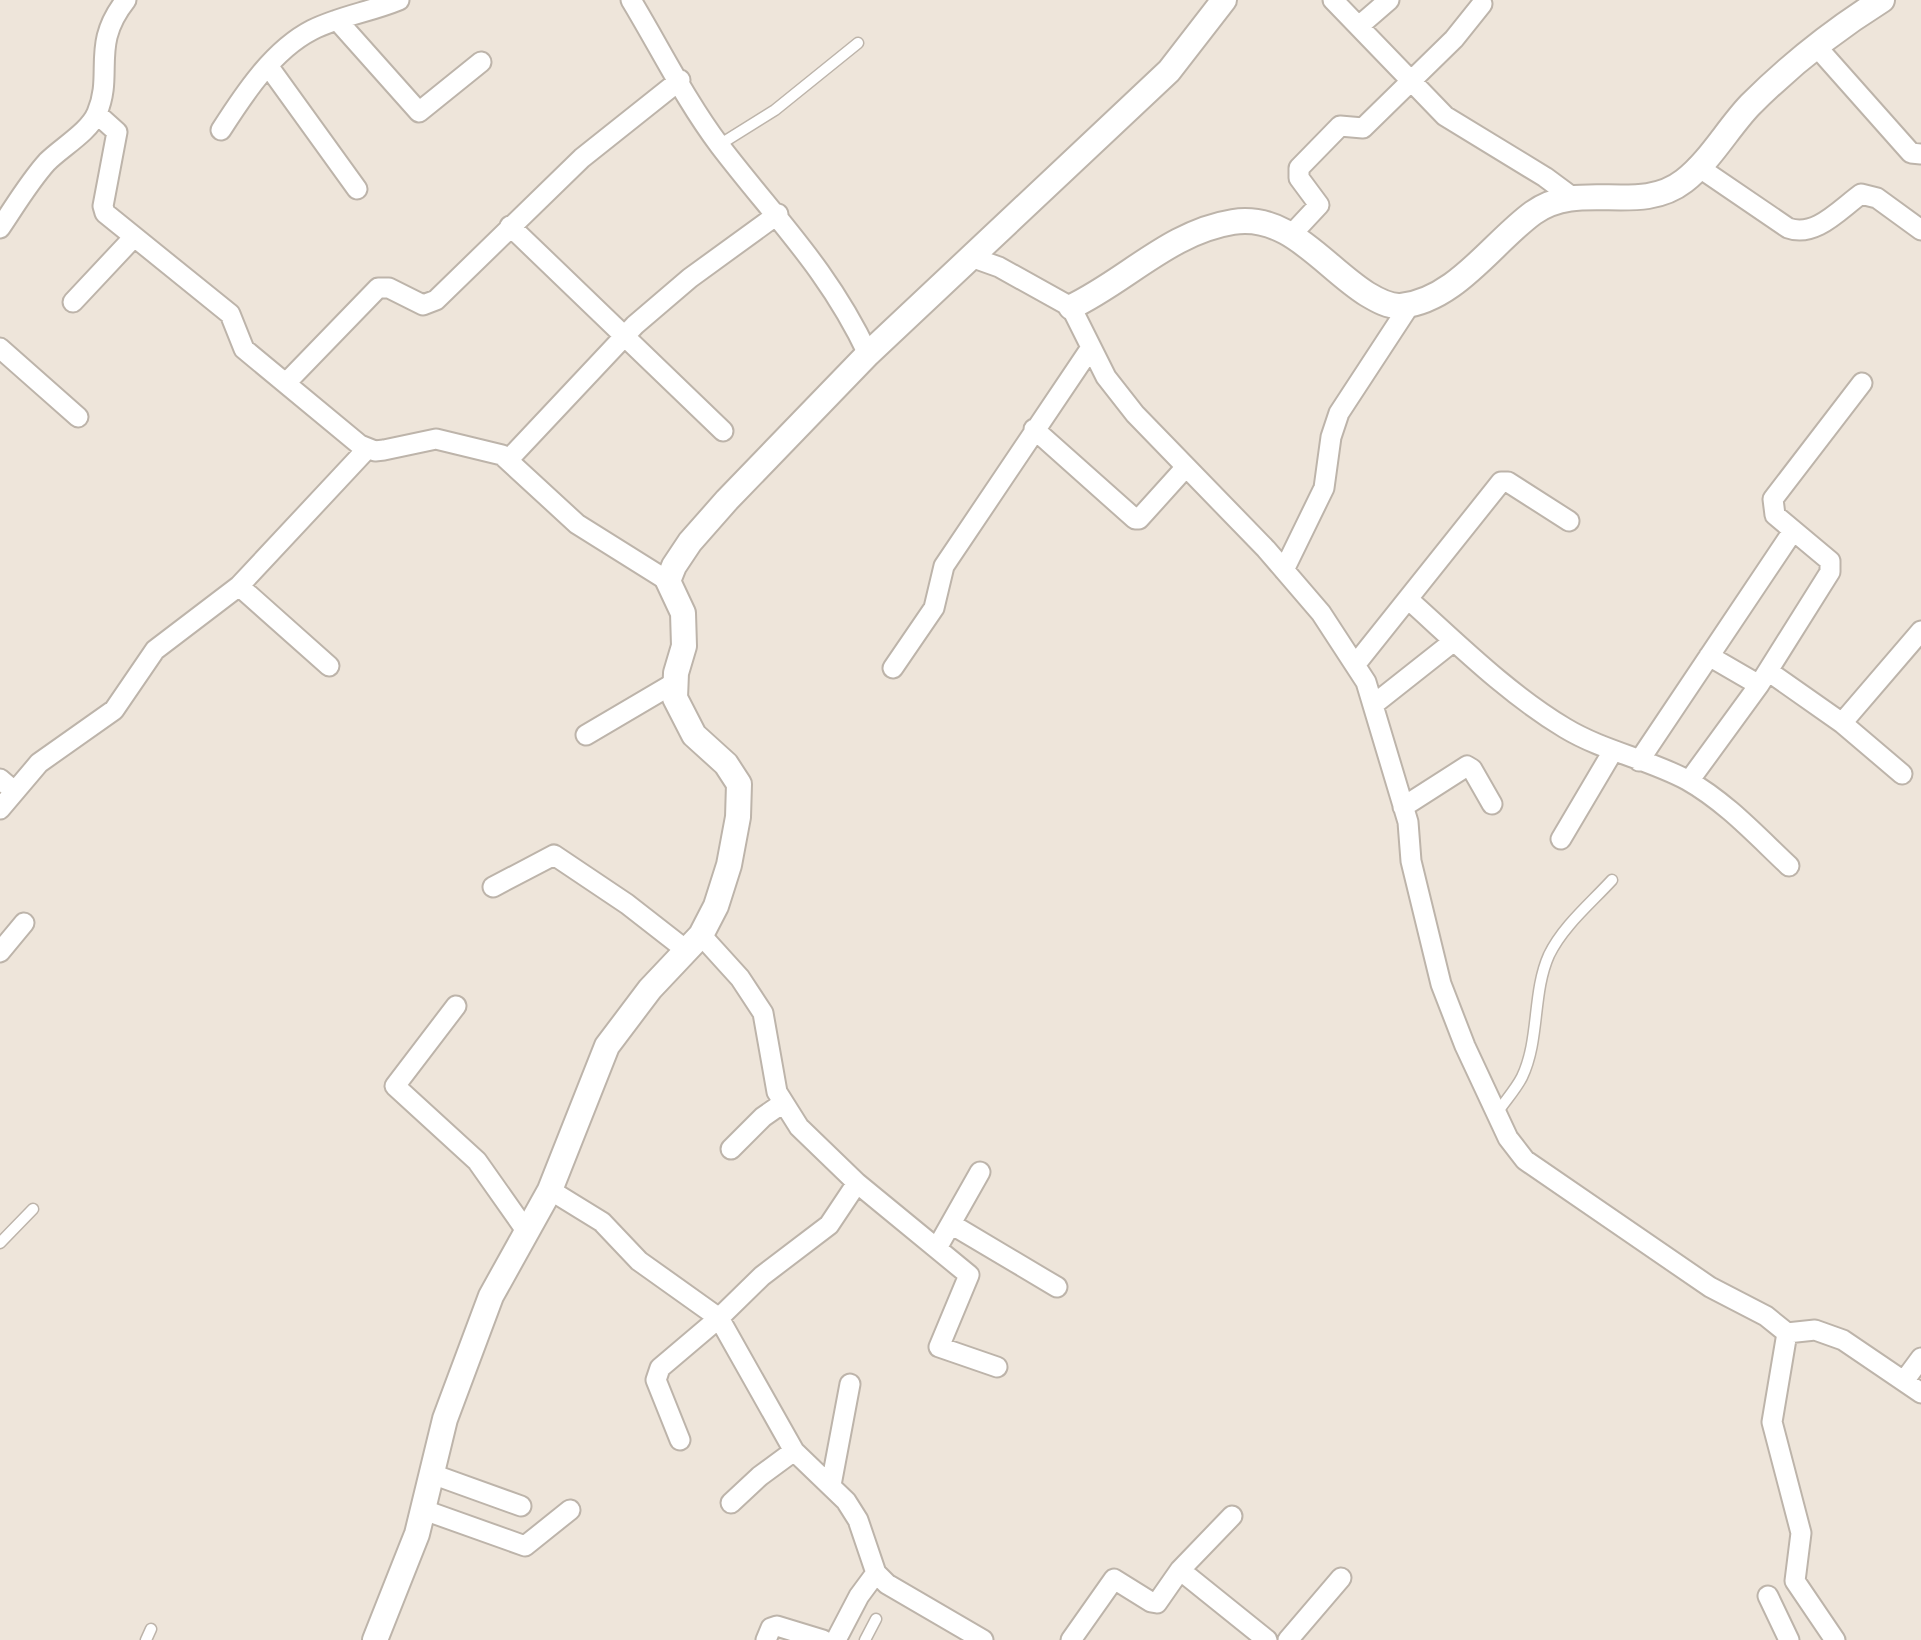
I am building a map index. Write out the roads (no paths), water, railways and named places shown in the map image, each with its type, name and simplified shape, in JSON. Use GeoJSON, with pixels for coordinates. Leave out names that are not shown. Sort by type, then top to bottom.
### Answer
{"type":"FeatureCollection","features":[{"type":"Feature","properties":{"kind":"street"},"geometry":{"type":"LineString","coordinates":[[3,218],[36,174],[97,114],[101,99],[103,48],[115,14],[126,0]]}},
{"type":"Feature","properties":{"kind":"street"},"geometry":{"type":"LineString","coordinates":[[221,130],[247,90],[299,38],[337,20],[399,0]]}},
{"type":"Feature","properties":{"kind":"street"},"geometry":{"type":"LineString","coordinates":[[631,0],[719,145],[778,214],[847,309],[868,354]]}},
{"type":"Feature","properties":{"kind":"street"},"geometry":{"type":"LineString","coordinates":[[668,581],[685,550],[727,499],[868,354],[1169,71],[1224,0]]}},
{"type":"Feature","properties":{"kind":"street"},"geometry":{"type":"LineString","coordinates":[[1332,0],[1445,116],[1467,132],[1531,168],[1572,197]]}},
{"type":"Feature","properties":{"kind":"street"},"geometry":{"type":"LineString","coordinates":[[1359,26],[1389,0]]}},
{"type":"Feature","properties":{"kind":"street"},"geometry":{"type":"LineString","coordinates":[[1071,307],[1102,292],[1141,261],[1192,234],[1233,222],[1266,221],[1291,235],[1342,278],[1381,302],[1399,306],[1425,300],[1453,283],[1534,213],[1559,199],[1619,199],[1658,194],[1684,181],[1750,105],[1834,29],[1882,0]]}},
{"type":"Feature","properties":{"kind":"street"},"geometry":{"type":"LineString","coordinates":[[1291,235],[1319,205],[1299,178],[1299,168],[1340,126],[1363,128],[1454,39],[1482,5]]}},
{"type":"Feature","properties":{"kind":"street"},"geometry":{"type":"LineString","coordinates":[[337,20],[419,112],[481,62]]}},
{"type":"Feature","properties":{"kind":"street"},"geometry":{"type":"LineString","coordinates":[[1816,46],[1911,153],[1921,154]]}},
{"type":"Feature","properties":{"kind":"street"},"geometry":{"type":"LineString","coordinates":[[269,67],[357,190]]}},
{"type":"Feature","properties":{"kind":"street"},"geometry":{"type":"LineString","coordinates":[[286,383],[378,288],[388,288],[423,305],[430,305],[582,158],[680,80]]}},
{"type":"Feature","properties":{"kind":"street"},"geometry":{"type":"LineString","coordinates":[[97,114],[117,132],[103,206],[111,220],[230,314],[244,349],[367,449],[384,450],[436,439],[509,459],[577,524],[668,581],[683,612],[684,646],[676,682],[676,698],[694,735],[726,764],[739,784],[738,817],[729,864],[716,906],[694,942],[650,989],[607,1046],[550,1190],[491,1296],[445,1419],[417,1534],[376,1640]]}},
{"type":"Feature","properties":{"kind":"street"},"geometry":{"type":"LineString","coordinates":[[1698,166],[1788,228],[1799,232],[1810,231],[1861,194],[1877,198],[1921,230]]}},
{"type":"Feature","properties":{"kind":"street"},"geometry":{"type":"LineString","coordinates":[[509,459],[625,335],[690,278],[778,214]]}},
{"type":"Feature","properties":{"kind":"street"},"geometry":{"type":"LineString","coordinates":[[510,226],[723,431]]}},
{"type":"Feature","properties":{"kind":"street"},"geometry":{"type":"LineString","coordinates":[[73,302],[133,238]]}},
{"type":"Feature","properties":{"kind":"street"},"geometry":{"type":"LineString","coordinates":[[971,257],[999,267],[1071,307],[1106,377],[1135,415],[1284,570],[1321,613],[1366,682],[1403,807],[1411,861],[1441,984],[1465,1046],[1508,1138],[1525,1160],[1710,1287],[1766,1316],[1787,1333],[1815,1330],[1829,1333],[1921,1393]]}},
{"type":"Feature","properties":{"kind":"street"},"geometry":{"type":"LineString","coordinates":[[1284,570],[1324,488],[1331,438],[1339,413],[1411,303]]}},
{"type":"Feature","properties":{"kind":"street"},"geometry":{"type":"LineString","coordinates":[[0,348],[78,417]]}},
{"type":"Feature","properties":{"kind":"street"},"geometry":{"type":"LineString","coordinates":[[893,668],[934,608],[944,566],[1090,349]]}},
{"type":"Feature","properties":{"kind":"street"},"geometry":{"type":"LineString","coordinates":[[1689,781],[1763,678],[1830,572],[1830,561],[1775,515],[1773,499],[1862,383]]}},
{"type":"Feature","properties":{"kind":"street"},"geometry":{"type":"LineString","coordinates":[[1034,429],[1135,519],[1139,519],[1185,468]]}},
{"type":"Feature","properties":{"kind":"street"},"geometry":{"type":"LineString","coordinates":[[0,809],[7,785],[114,710],[155,650],[239,586],[367,449]]}},
{"type":"Feature","properties":{"kind":"street"},"geometry":{"type":"LineString","coordinates":[[1355,665],[1501,482],[1508,482],[1569,522]]}},
{"type":"Feature","properties":{"kind":"street"},"geometry":{"type":"LineString","coordinates":[[1639,761],[1793,531]]}},
{"type":"Feature","properties":{"kind":"street"},"geometry":{"type":"LineString","coordinates":[[239,586],[329,666]]}},
{"type":"Feature","properties":{"kind":"street"},"geometry":{"type":"LineString","coordinates":[[1408,600],[1537,710],[1613,751],[1689,781],[1715,798],[1790,866]]}},
{"type":"Feature","properties":{"kind":"street"},"geometry":{"type":"LineString","coordinates":[[1842,723],[1921,631]]}},
{"type":"Feature","properties":{"kind":"street"},"geometry":{"type":"LineString","coordinates":[[1373,705],[1454,641]]}},
{"type":"Feature","properties":{"kind":"street"},"geometry":{"type":"LineString","coordinates":[[1709,656],[1763,678],[1842,723],[1902,774]]}},
{"type":"Feature","properties":{"kind":"street"},"geometry":{"type":"LineString","coordinates":[[586,735],[676,682]]}},
{"type":"Feature","properties":{"kind":"street"},"geometry":{"type":"LineString","coordinates":[[1561,839],[1613,751]]}},
{"type":"Feature","properties":{"kind":"street"},"geometry":{"type":"LineString","coordinates":[[1403,807],[1467,766],[1472,769],[1492,804]]}},
{"type":"Feature","properties":{"kind":"street"},"geometry":{"type":"LineString","coordinates":[[493,887],[554,855],[627,904],[694,942],[740,978],[763,1013],[777,1092],[799,1127],[857,1183],[968,1273],[970,1278],[939,1348],[997,1367]]}},
{"type":"Feature","properties":{"kind":"street"},"geometry":{"type":"LineString","coordinates":[[0,952],[24,923]]}},
{"type":"Feature","properties":{"kind":"street"},"geometry":{"type":"LineString","coordinates":[[456,1006],[395,1086],[477,1161],[527,1232]]}},
{"type":"Feature","properties":{"kind":"street"},"geometry":{"type":"LineString","coordinates":[[731,1149],[763,1117],[783,1103]]}},
{"type":"Feature","properties":{"kind":"street"},"geometry":{"type":"LineString","coordinates":[[937,1248],[980,1172]]}},
{"type":"Feature","properties":{"kind":"street"},"geometry":{"type":"LineString","coordinates":[[680,1440],[656,1374],[762,1276],[829,1225],[857,1183]]}},
{"type":"Feature","properties":{"kind":"street"},"geometry":{"type":"LineString","coordinates":[[550,1190],[602,1222],[639,1261],[719,1318],[794,1451],[846,1501],[858,1520],[876,1573],[887,1584],[983,1640]]}},
{"type":"Feature","properties":{"kind":"street"},"geometry":{"type":"LineString","coordinates":[[951,1224],[1057,1287]]}},
{"type":"Feature","properties":{"kind":"street"},"geometry":{"type":"LineString","coordinates":[[1787,1333],[1772,1422],[1801,1532],[1794,1573],[1809,1605],[1835,1640]]}},
{"type":"Feature","properties":{"kind":"street"},"geometry":{"type":"LineString","coordinates":[[1904,1381],[1921,1357]]}},
{"type":"Feature","properties":{"kind":"street"},"geometry":{"type":"LineString","coordinates":[[831,1485],[850,1384]]}},
{"type":"Feature","properties":{"kind":"street"},"geometry":{"type":"LineString","coordinates":[[731,1503],[760,1476],[794,1451]]}},
{"type":"Feature","properties":{"kind":"street"},"geometry":{"type":"LineString","coordinates":[[432,1474],[521,1506]]}},
{"type":"Feature","properties":{"kind":"street"},"geometry":{"type":"LineString","coordinates":[[424,1510],[526,1546],[570,1510]]}},
{"type":"Feature","properties":{"kind":"street"},"geometry":{"type":"LineString","coordinates":[[1071,1640],[1114,1579],[1154,1603],[1159,1601],[1180,1570],[1232,1516]]}},
{"type":"Feature","properties":{"kind":"street"},"geometry":{"type":"LineString","coordinates":[[1180,1570],[1260,1638]]}},
{"type":"Feature","properties":{"kind":"street"},"geometry":{"type":"LineString","coordinates":[[836,1640],[859,1596],[876,1573]]}},
{"type":"Feature","properties":{"kind":"street"},"geometry":{"type":"LineString","coordinates":[[1288,1640],[1341,1578]]}},
{"type":"Feature","properties":{"kind":"street"},"geometry":{"type":"LineString","coordinates":[[1768,1596],[1789,1640]]}},
{"type":"Feature","properties":{"kind":"street"},"geometry":{"type":"LineString","coordinates":[[766,1640],[771,1628],[777,1626],[823,1640]]}},
{"type":"Feature","properties":{"kind":"lane"},"geometry":{"type":"LineString","coordinates":[[719,145],[775,110],[858,43]]}},
{"type":"Feature","properties":{"kind":"lane"},"geometry":{"type":"LineString","coordinates":[[1497,1113],[1522,1077],[1543,973],[1550,954],[1560,937],[1612,880]]}},
{"type":"Feature","properties":{"kind":"lane"},"geometry":{"type":"LineString","coordinates":[[0,1243],[33,1209]]}},
{"type":"Feature","properties":{"kind":"lane"},"geometry":{"type":"LineString","coordinates":[[865,1640],[876,1619]]}},
{"type":"Feature","properties":{"kind":"lane"},"geometry":{"type":"LineString","coordinates":[[146,1640],[151,1629]]}}]}
